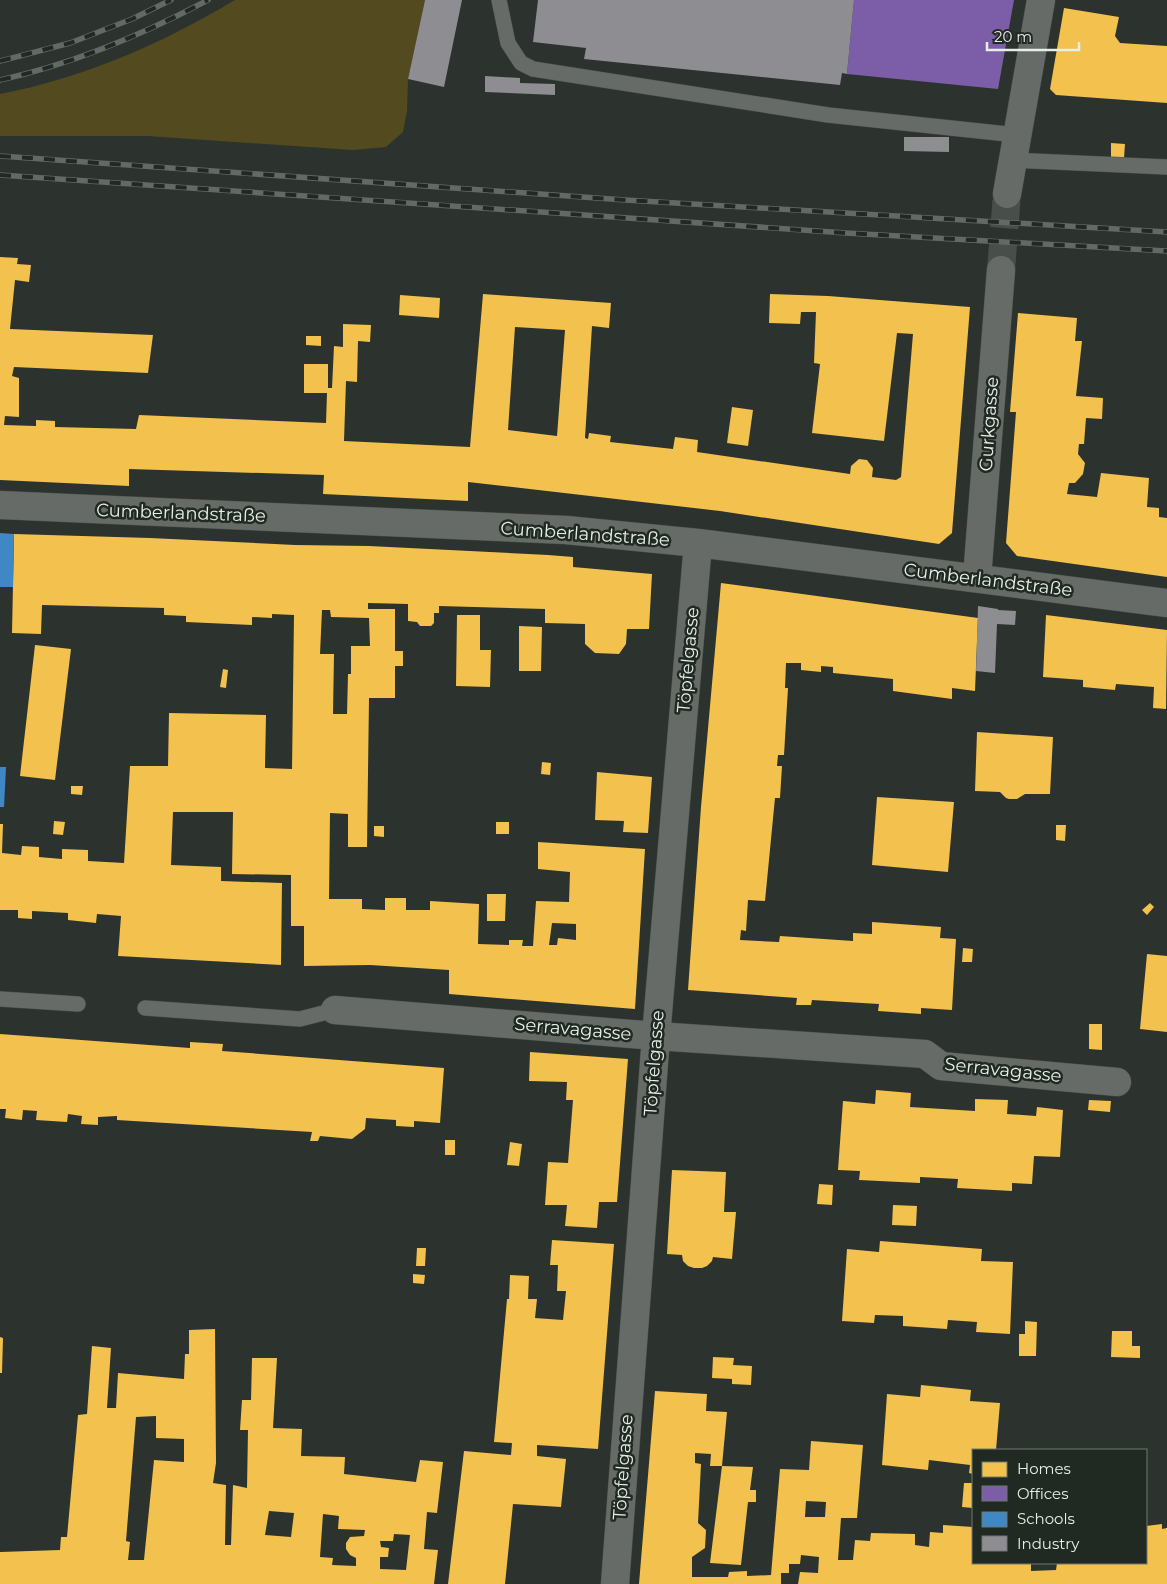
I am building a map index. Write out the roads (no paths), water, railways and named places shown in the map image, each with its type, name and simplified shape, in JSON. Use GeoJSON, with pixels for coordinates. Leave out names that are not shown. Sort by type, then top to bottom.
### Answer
{"type":"FeatureCollection","features":[{"type":"Feature","properties":{"kind":"street"},"geometry":{"type":"LineString","coordinates":[[1008,194],[1040,0]]}},
{"type":"Feature","properties":{"kind":"street","name":"Gurkgasse"},"geometry":{"type":"LineString","coordinates":[[977,578],[1001,270]]}},
{"type":"Feature","properties":{"kind":"street","name":"Cumberlandstraße"},"geometry":{"type":"LineString","coordinates":[[0,505],[566,530],[698,543],[1167,603]]}},
{"type":"Feature","properties":{"kind":"street","name":"Töpfelgasse"},"geometry":{"type":"LineString","coordinates":[[615,1584],[656,1036],[698,543]]}},
{"type":"Feature","properties":{"kind":"street","name":"Serravagasse"},"geometry":{"type":"LineString","coordinates":[[335,1010],[656,1036],[925,1054],[940,1066],[1117,1082]]}},
{"type":"Feature","properties":{"kind":"lane"},"geometry":{"type":"LineString","coordinates":[[499,0],[508,43],[521,63],[533,69],[828,115],[1015,148],[1167,167]]}},
{"type":"Feature","properties":{"kind":"lane"},"geometry":{"type":"LineString","coordinates":[[0,999],[78,1004]]}},
{"type":"Feature","properties":{"kind":"lane","name":"Serravagasse"},"geometry":{"type":"LineString","coordinates":[[145,1008],[300,1019],[335,1010]]}},
{"type":"Feature","properties":{"kind":"tunnel"},"geometry":{"type":"LineString","coordinates":[[1001,270],[1007,194]]}},
{"type":"Feature","properties":{"kind":"railway"},"geometry":{"type":"LineString","coordinates":[[0,61],[70,43],[132,19],[171,0]]}},
{"type":"Feature","properties":{"kind":"railway"},"geometry":{"type":"LineString","coordinates":[[0,80],[54,66],[107,47],[158,25],[208,0]]}},
{"type":"Feature","properties":{"kind":"railway"},"geometry":{"type":"LineString","coordinates":[[0,156],[625,200],[1167,232]]}},
{"type":"Feature","properties":{"kind":"railway"},"geometry":{"type":"LineString","coordinates":[[0,175],[846,233],[1167,251]]}}]}
